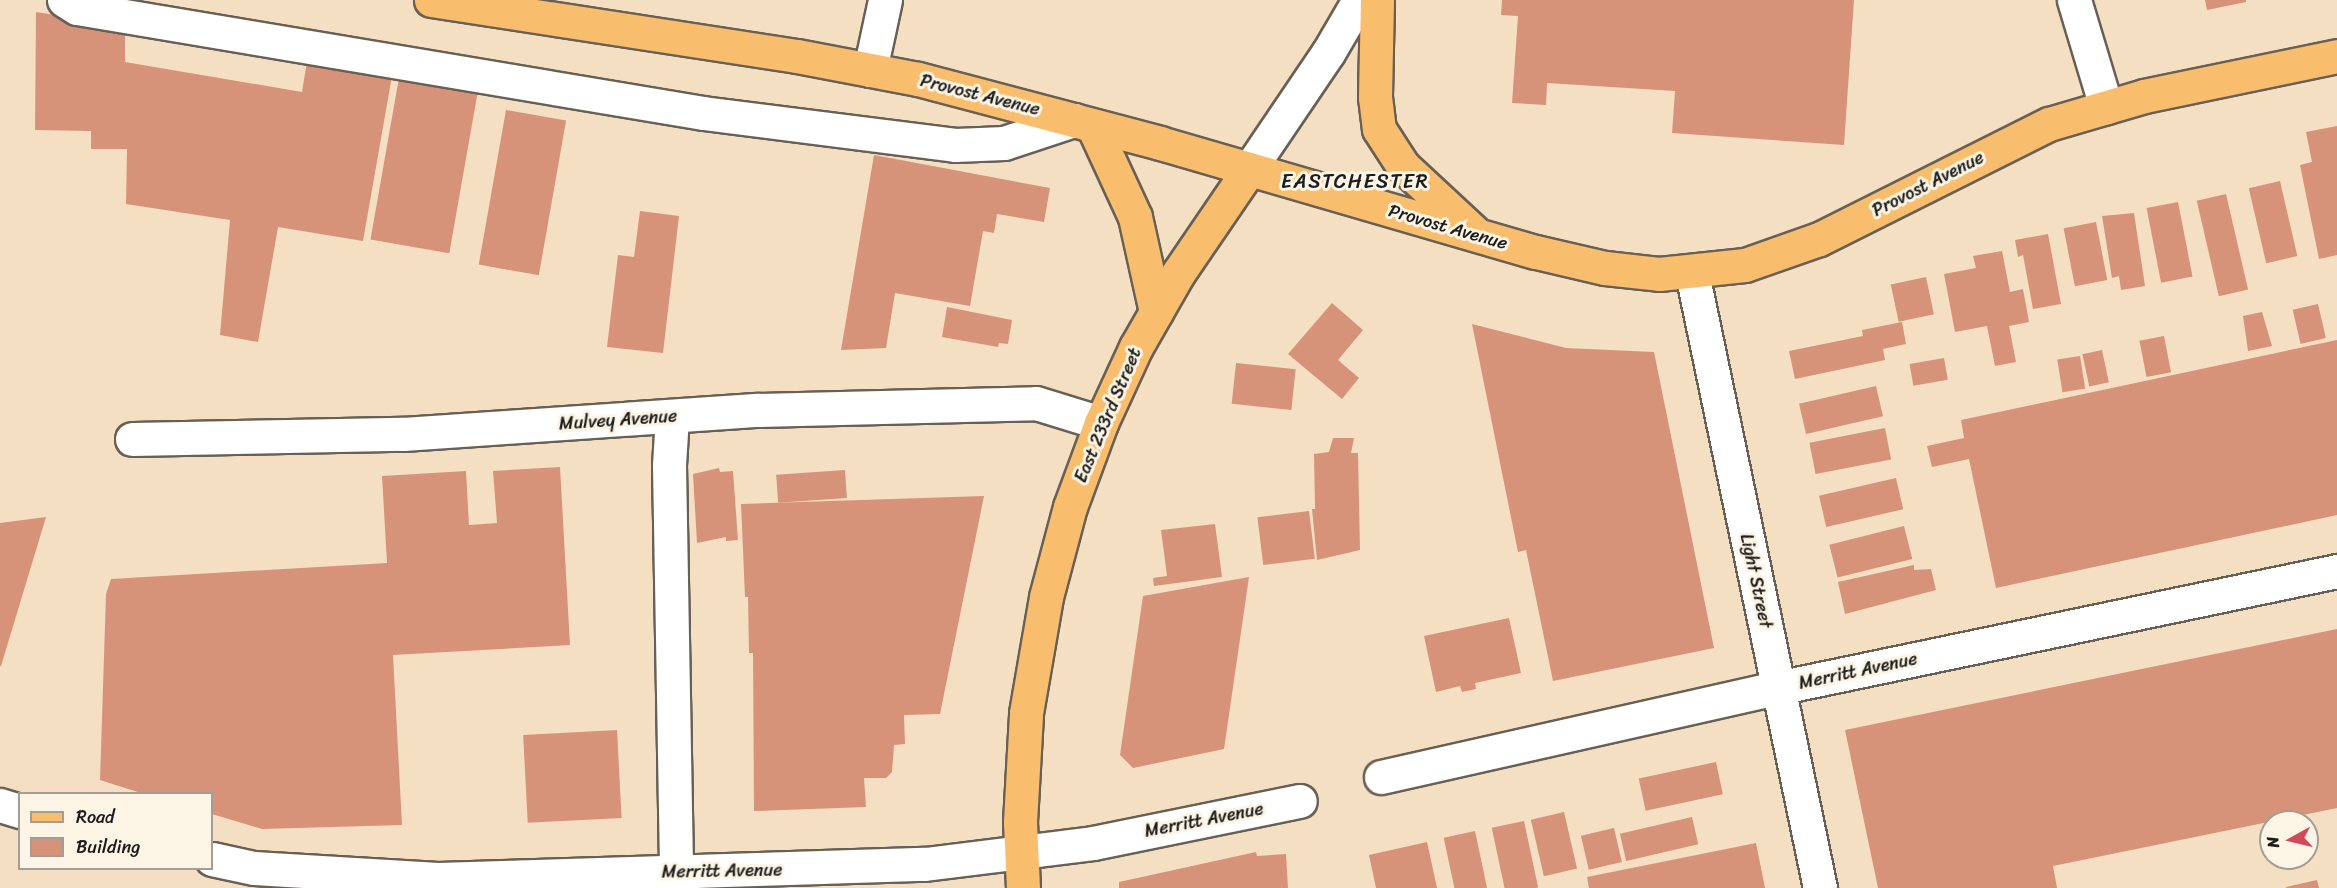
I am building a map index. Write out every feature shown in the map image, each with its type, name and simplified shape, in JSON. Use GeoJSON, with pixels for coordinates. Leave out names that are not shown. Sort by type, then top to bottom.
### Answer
{"type":"FeatureCollection","features":[{"type":"Feature","properties":{"kind":"main road","name":"Provost Avenue"},"geometry":{"type":"LineString","coordinates":[[431,0],[558,11],[972,91],[1478,236],[1605,268],[1659,274],[1692,273],[1745,265],[1819,239],[2049,124],[2106,107],[2337,56]]}},
{"type":"Feature","properties":{"kind":"main road"},"geometry":{"type":"LineString","coordinates":[[1377,0],[1375,97],[1379,129],[1403,166],[1478,236]]}},
{"type":"Feature","properties":{"kind":"main road"},"geometry":{"type":"LineString","coordinates":[[1084,123],[1128,197],[1156,312]]}},
{"type":"Feature","properties":{"kind":"main road","name":"East 233rd Street"},"geometry":{"type":"LineString","coordinates":[[1023,888],[1022,744],[1031,675],[1057,552],[1101,423],[1156,312],[1248,171]]}},
{"type":"Feature","properties":{"kind":"street"},"geometry":{"type":"LineString","coordinates":[[64,0],[76,8],[703,113],[943,144],[1004,143],[1084,123]]}},
{"type":"Feature","properties":{"kind":"street"},"geometry":{"type":"LineString","coordinates":[[870,70],[885,0]]}},
{"type":"Feature","properties":{"kind":"street","name":"East 233rd Street"},"geometry":{"type":"LineString","coordinates":[[1248,171],[1328,53],[1359,0]]}},
{"type":"Feature","properties":{"kind":"street"},"geometry":{"type":"LineString","coordinates":[[2074,0],[2106,107]]}},
{"type":"Feature","properties":{"kind":"street","name":"Light Street"},"geometry":{"type":"LineString","coordinates":[[1692,273],[1820,888]]}},
{"type":"Feature","properties":{"kind":"street","name":"Mulvey Avenue"},"geometry":{"type":"LineString","coordinates":[[132,439],[403,434],[672,416],[1036,404],[1101,423]]}},
{"type":"Feature","properties":{"kind":"street"},"geometry":{"type":"LineString","coordinates":[[672,416],[669,465],[676,873]]}},
{"type":"Feature","properties":{"kind":"street","name":"Merritt Avenue"},"geometry":{"type":"LineString","coordinates":[[1380,777],[1778,688],[2337,571]]}},
{"type":"Feature","properties":{"kind":"street","name":"Merritt Avenue"},"geometry":{"type":"LineString","coordinates":[[213,859],[254,868],[438,879],[925,864],[1093,843],[1300,801]]}},
{"type":"Feature","properties":{"kind":"street"},"geometry":{"type":"LineString","coordinates":[[0,805],[18,810]]}},
{"type":"Feature","properties":{"kind":"building"},"geometry":{"type":"Polygon","coordinates":[[[1502,0],[1854,0],[1844,145],[1672,133],[1675,91],[1547,83],[1546,105],[1512,103],[1518,16],[1501,15],[1502,0]]]}},
{"type":"Feature","properties":{"kind":"building"},"geometry":{"type":"Polygon","coordinates":[[[2205,0],[2246,0],[2246,2],[2207,10],[2205,0]]]}},
{"type":"Feature","properties":{"kind":"building"},"geometry":{"type":"Polygon","coordinates":[[[36,12],[125,26],[125,62],[302,92],[308,55],[393,70],[363,241],[278,227],[258,342],[220,335],[230,220],[126,204],[127,149],[91,149],[91,131],[35,130],[36,12]]]}},
{"type":"Feature","properties":{"kind":"building"},"geometry":{"type":"Polygon","coordinates":[[[400,72],[479,86],[449,253],[370,239],[400,72]]]}},
{"type":"Feature","properties":{"kind":"building"},"geometry":{"type":"Polygon","coordinates":[[[506,110],[566,121],[539,275],[479,265],[506,110]]]}},
{"type":"Feature","properties":{"kind":"building"},"geometry":{"type":"Polygon","coordinates":[[[2337,126],[2337,255],[2319,259],[2300,165],[2312,162],[2306,132],[2337,126]]]}},
{"type":"Feature","properties":{"kind":"building"},"geometry":{"type":"Polygon","coordinates":[[[874,155],[1050,188],[1044,222],[997,214],[994,233],[983,231],[970,306],[895,293],[886,348],[841,350],[874,155]]]}},
{"type":"Feature","properties":{"kind":"building"},"geometry":{"type":"Polygon","coordinates":[[[2280,181],[2297,256],[2266,263],[2249,188],[2280,181]]]}},
{"type":"Feature","properties":{"kind":"building"},"geometry":{"type":"Polygon","coordinates":[[[2226,194],[2248,289],[2219,296],[2197,201],[2226,194]]]}},
{"type":"Feature","properties":{"kind":"building"},"geometry":{"type":"Polygon","coordinates":[[[2178,202],[2193,277],[2161,283],[2147,208],[2178,202]]]}},
{"type":"Feature","properties":{"kind":"building"},"geometry":{"type":"Polygon","coordinates":[[[640,211],[679,216],[663,353],[607,347],[618,255],[634,257],[640,211]]]}},
{"type":"Feature","properties":{"kind":"building"},"geometry":{"type":"Polygon","coordinates":[[[2134,213],[2145,286],[2121,290],[2119,276],[2112,278],[2102,216],[2134,213]]]}},
{"type":"Feature","properties":{"kind":"building"},"geometry":{"type":"Polygon","coordinates":[[[2096,222],[2107,280],[2075,286],[2064,228],[2096,222]]]}},
{"type":"Feature","properties":{"kind":"building"},"geometry":{"type":"Polygon","coordinates":[[[2048,234],[2061,304],[2033,309],[2023,255],[2018,257],[2015,240],[2048,234]]]}},
{"type":"Feature","properties":{"kind":"building"},"geometry":{"type":"Polygon","coordinates":[[[2002,251],[2010,292],[2023,289],[2029,322],[2009,326],[2016,362],[1995,366],[1987,326],[1955,332],[1944,274],[1976,268],[1973,256],[2002,251]]]}},
{"type":"Feature","properties":{"kind":"building"},"geometry":{"type":"Polygon","coordinates":[[[1926,277],[1934,314],[1899,322],[1891,284],[1926,277]]]}},
{"type":"Feature","properties":{"kind":"building"},"geometry":{"type":"Polygon","coordinates":[[[1332,303],[1363,330],[1338,360],[1359,378],[1342,399],[1288,354],[1332,303]]]}},
{"type":"Feature","properties":{"kind":"building"},"geometry":{"type":"Polygon","coordinates":[[[2318,304],[2326,338],[2301,344],[2293,310],[2318,304]]]}},
{"type":"Feature","properties":{"kind":"building"},"geometry":{"type":"Polygon","coordinates":[[[947,307],[1012,320],[1008,344],[999,343],[998,347],[942,337],[947,307]]]}},
{"type":"Feature","properties":{"kind":"building"},"geometry":{"type":"Polygon","coordinates":[[[2262,312],[2272,346],[2248,351],[2243,316],[2262,312]]]}},
{"type":"Feature","properties":{"kind":"building"},"geometry":{"type":"Polygon","coordinates":[[[1902,322],[1906,344],[1883,349],[1885,360],[1795,379],[1789,351],[1863,336],[1862,330],[1902,322]]]}},
{"type":"Feature","properties":{"kind":"building"},"geometry":{"type":"Polygon","coordinates":[[[1472,324],[1566,348],[1654,352],[1714,648],[1553,681],[1526,550],[1518,552],[1472,324]]]}},
{"type":"Feature","properties":{"kind":"building"},"geometry":{"type":"Polygon","coordinates":[[[2164,336],[2171,372],[2147,377],[2139,341],[2164,336]]]}},
{"type":"Feature","properties":{"kind":"building"},"geometry":{"type":"Polygon","coordinates":[[[2337,340],[2337,515],[1996,588],[1969,459],[1932,467],[1927,446],[1964,438],[1961,420],[2337,340]]]}},
{"type":"Feature","properties":{"kind":"building"},"geometry":{"type":"Polygon","coordinates":[[[2102,350],[2109,382],[2089,386],[2082,354],[2102,350]]]}},
{"type":"Feature","properties":{"kind":"building"},"geometry":{"type":"Polygon","coordinates":[[[2080,356],[2085,389],[2062,392],[2057,360],[2080,356]]]}},
{"type":"Feature","properties":{"kind":"building"},"geometry":{"type":"Polygon","coordinates":[[[1944,358],[1948,380],[1913,386],[1910,364],[1944,358]]]}},
{"type":"Feature","properties":{"kind":"building"},"geometry":{"type":"Polygon","coordinates":[[[1236,363],[1296,369],[1291,410],[1232,404],[1236,363]]]}},
{"type":"Feature","properties":{"kind":"building"},"geometry":{"type":"Polygon","coordinates":[[[1876,386],[1883,416],[1806,434],[1799,404],[1876,386]]]}},
{"type":"Feature","properties":{"kind":"building"},"geometry":{"type":"Polygon","coordinates":[[[1885,428],[1891,459],[1816,474],[1809,443],[1885,428]]]}},
{"type":"Feature","properties":{"kind":"building"},"geometry":{"type":"Polygon","coordinates":[[[1333,438],[1354,438],[1351,453],[1358,453],[1360,550],[1317,560],[1312,509],[1315,509],[1314,454],[1329,452],[1333,438]]]}},
{"type":"Feature","properties":{"kind":"building"},"geometry":{"type":"Polygon","coordinates":[[[560,467],[570,645],[393,655],[402,825],[262,829],[213,814],[213,792],[138,792],[100,780],[106,594],[111,579],[387,563],[382,476],[466,471],[469,525],[497,523],[493,471],[560,467]]]}},
{"type":"Feature","properties":{"kind":"building"},"geometry":{"type":"Polygon","coordinates":[[[719,468],[720,472],[733,471],[738,540],[726,541],[726,537],[697,543],[693,474],[719,468]]]}},
{"type":"Feature","properties":{"kind":"building"},"geometry":{"type":"Polygon","coordinates":[[[845,470],[847,498],[778,503],[776,475],[845,470]]]}},
{"type":"Feature","properties":{"kind":"building"},"geometry":{"type":"Polygon","coordinates":[[[1896,478],[1903,509],[1826,527],[1819,496],[1896,478]]]}},
{"type":"Feature","properties":{"kind":"building"},"geometry":{"type":"Polygon","coordinates":[[[984,496],[940,714],[904,715],[905,744],[894,745],[892,772],[886,778],[864,778],[866,807],[754,811],[753,653],[749,653],[748,597],[745,597],[741,504],[984,496]]]}},
{"type":"Feature","properties":{"kind":"building"},"geometry":{"type":"Polygon","coordinates":[[[1309,511],[1315,559],[1263,565],[1257,517],[1309,511]]]}},
{"type":"Feature","properties":{"kind":"building"},"geometry":{"type":"Polygon","coordinates":[[[46,517],[1,666],[0,666],[0,523],[46,517]]]}},
{"type":"Feature","properties":{"kind":"building"},"geometry":{"type":"Polygon","coordinates":[[[1215,524],[1222,577],[1154,586],[1153,578],[1167,576],[1161,530],[1215,524]]]}},
{"type":"Feature","properties":{"kind":"building"},"geometry":{"type":"Polygon","coordinates":[[[1904,526],[1912,559],[1838,578],[1829,545],[1904,526]]]}},
{"type":"Feature","properties":{"kind":"building"},"geometry":{"type":"Polygon","coordinates":[[[1914,565],[1914,570],[1931,569],[1936,590],[1845,614],[1838,582],[1914,565]]]}},
{"type":"Feature","properties":{"kind":"building"},"geometry":{"type":"Polygon","coordinates":[[[1249,577],[1224,749],[1133,768],[1120,755],[1143,596],[1249,577]]]}},
{"type":"Feature","properties":{"kind":"building"},"geometry":{"type":"Polygon","coordinates":[[[1509,618],[1521,673],[1475,683],[1476,689],[1462,692],[1460,686],[1436,692],[1424,636],[1509,618]]]}},
{"type":"Feature","properties":{"kind":"building"},"geometry":{"type":"Polygon","coordinates":[[[2337,629],[2337,808],[2319,812],[2259,810],[2259,824],[2053,866],[2057,888],[1878,888],[1845,730],[2337,629]]]}},
{"type":"Feature","properties":{"kind":"building"},"geometry":{"type":"Polygon","coordinates":[[[617,730],[622,818],[528,823],[523,735],[617,730]]]}},
{"type":"Feature","properties":{"kind":"building"},"geometry":{"type":"Polygon","coordinates":[[[1716,762],[1723,794],[1646,811],[1639,778],[1716,762]]]}},
{"type":"Feature","properties":{"kind":"building"},"geometry":{"type":"Polygon","coordinates":[[[1564,812],[1577,869],[1544,876],[1531,820],[1564,812]]]}},
{"type":"Feature","properties":{"kind":"building"},"geometry":{"type":"Polygon","coordinates":[[[1692,817],[1698,844],[1626,861],[1620,834],[1692,817]]]}},
{"type":"Feature","properties":{"kind":"building"},"geometry":{"type":"Polygon","coordinates":[[[1524,821],[1538,888],[1505,888],[1492,828],[1524,821]]]}},
{"type":"Feature","properties":{"kind":"building"},"geometry":{"type":"Polygon","coordinates":[[[1614,828],[1622,862],[1589,870],[1581,836],[1614,828]]]}},
{"type":"Feature","properties":{"kind":"building"},"geometry":{"type":"Polygon","coordinates":[[[1475,831],[1487,888],[1454,888],[1444,838],[1475,831]]]}},
{"type":"Feature","properties":{"kind":"building"},"geometry":{"type":"Polygon","coordinates":[[[1427,842],[1437,888],[1376,888],[1369,855],[1427,842]]]}},
{"type":"Feature","properties":{"kind":"building"},"geometry":{"type":"Polygon","coordinates":[[[1756,843],[1765,888],[1589,888],[1587,877],[1756,843]]]}},
{"type":"Feature","properties":{"kind":"building"},"geometry":{"type":"Polygon","coordinates":[[[1256,852],[1257,856],[1286,854],[1288,888],[1119,888],[1119,882],[1256,852]]]}},
{"type":"Feature","properties":{"kind":"building"},"geometry":{"type":"Polygon","coordinates":[[[2317,880],[2319,888],[2286,888],[2286,887],[2317,880]]]}},
{"type":"Feature","properties":{"kind":"district","name":"EASTCHESTER"},"geometry":{"type":"Point","coordinates":[1355,181]}}]}
